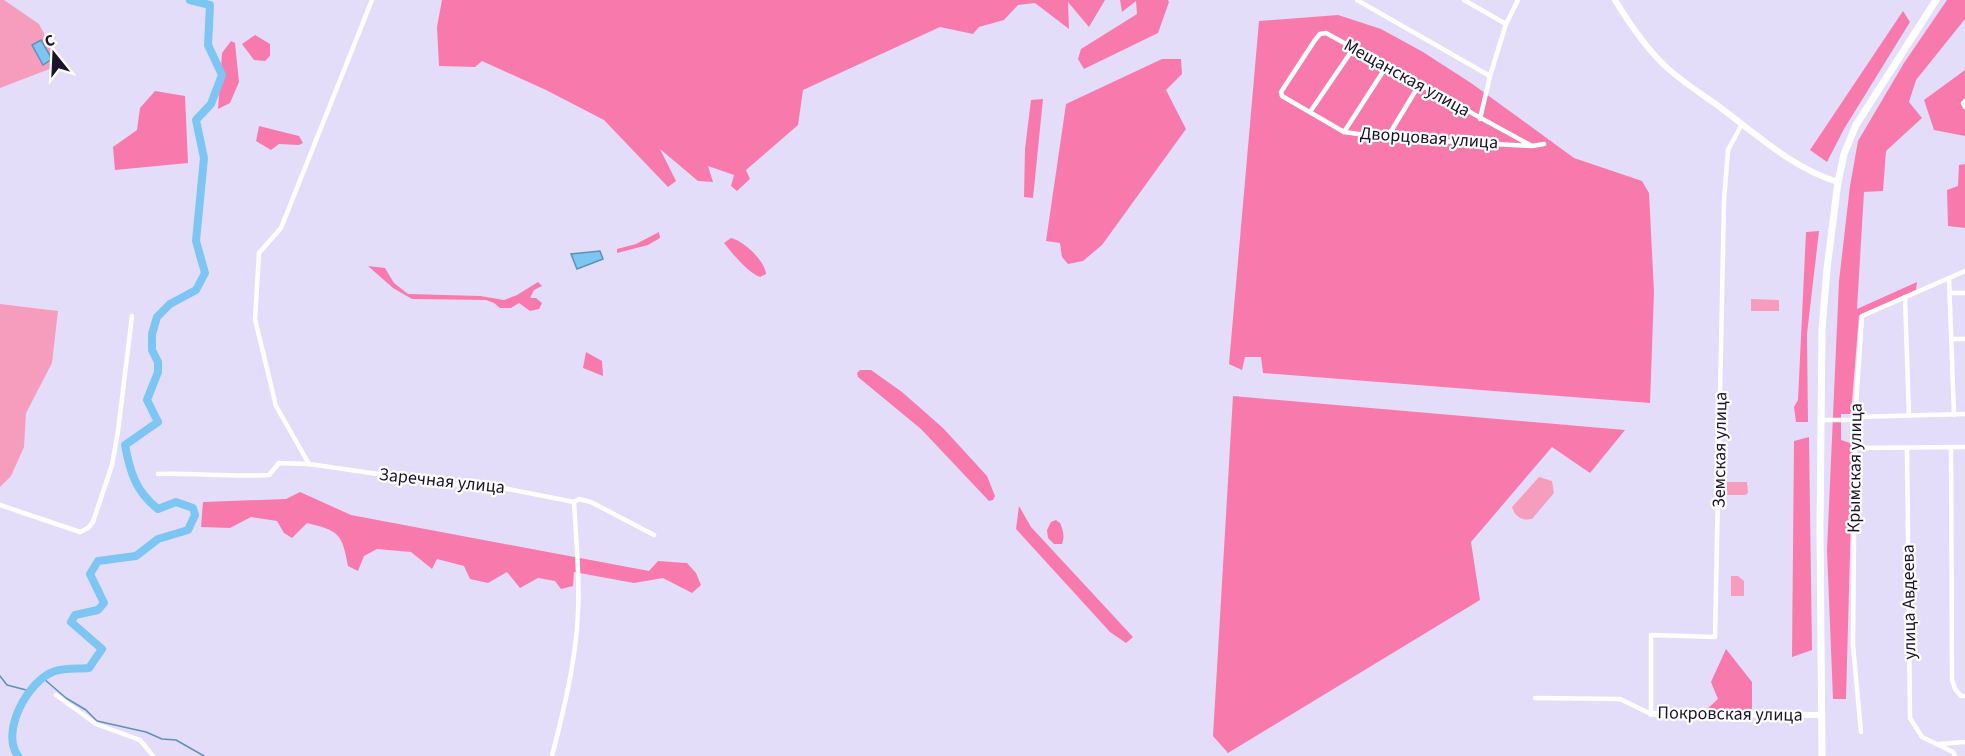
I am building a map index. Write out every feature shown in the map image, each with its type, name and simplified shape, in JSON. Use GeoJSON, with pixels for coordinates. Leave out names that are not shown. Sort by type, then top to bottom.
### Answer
{"type":"FeatureCollection","features":[{"type":"Feature","properties":{"kind":"main road"},"geometry":{"type":"LineString","coordinates":[[1822,756],[1823,318],[1838,182],[1844,154],[1856,125],[1936,0]]}},
{"type":"Feature","properties":{"kind":"street"},"geometry":{"type":"LineString","coordinates":[[309,464],[276,406],[255,319],[259,253],[281,228],[372,0]]}},
{"type":"Feature","properties":{"kind":"street"},"geometry":{"type":"LineString","coordinates":[[1357,0],[1490,76]]}},
{"type":"Feature","properties":{"kind":"street"},"geometry":{"type":"LineString","coordinates":[[1464,0],[1506,24]]}},
{"type":"Feature","properties":{"kind":"street"},"geometry":{"type":"LineString","coordinates":[[1480,119],[1506,24],[1518,0]]}},
{"type":"Feature","properties":{"kind":"street"},"geometry":{"type":"LineString","coordinates":[[1615,0],[1631,27],[1661,62],[1685,83],[1819,176],[1838,182]]}},
{"type":"Feature","properties":{"kind":"street","name":"Мещанская улица"},"geometry":{"type":"LineString","coordinates":[[1287,99],[1282,96],[1281,92],[1320,33],[1326,33],[1532,146]]}},
{"type":"Feature","properties":{"kind":"street"},"geometry":{"type":"LineString","coordinates":[[1310,112],[1353,49]]}},
{"type":"Feature","properties":{"kind":"street"},"geometry":{"type":"LineString","coordinates":[[1344,132],[1386,67]]}},
{"type":"Feature","properties":{"kind":"street"},"geometry":{"type":"LineString","coordinates":[[1387,138],[1419,85]]}},
{"type":"Feature","properties":{"kind":"street","name":"Дворцовая улица"},"geometry":{"type":"LineString","coordinates":[[1287,99],[1344,132],[1387,138],[1532,146],[1544,144]]}},
{"type":"Feature","properties":{"kind":"street"},"geometry":{"type":"LineString","coordinates":[[1965,100],[1963,103],[1965,107]]}},
{"type":"Feature","properties":{"kind":"street","name":"Земская улица"},"geometry":{"type":"LineString","coordinates":[[1651,714],[1652,635],[1715,637],[1724,220],[1728,150],[1742,124]]}},
{"type":"Feature","properties":{"kind":"street","name":"Крымская улица"},"geometry":{"type":"LineString","coordinates":[[1861,732],[1853,645],[1855,418],[1862,316],[1965,271]]}},
{"type":"Feature","properties":{"kind":"street"},"geometry":{"type":"LineString","coordinates":[[1950,279],[1953,415]]}},
{"type":"Feature","properties":{"kind":"street"},"geometry":{"type":"LineString","coordinates":[[1950,293],[1965,293]]}},
{"type":"Feature","properties":{"kind":"street"},"geometry":{"type":"LineString","coordinates":[[1905,297],[1909,416]]}},
{"type":"Feature","properties":{"kind":"street"},"geometry":{"type":"LineString","coordinates":[[0,505],[80,532],[93,522],[112,465],[132,316]]}},
{"type":"Feature","properties":{"kind":"street"},"geometry":{"type":"LineString","coordinates":[[1951,339],[1965,339]]}},
{"type":"Feature","properties":{"kind":"street"},"geometry":{"type":"LineString","coordinates":[[1821,420],[1965,414]]}},
{"type":"Feature","properties":{"kind":"street"},"geometry":{"type":"LineString","coordinates":[[1951,447],[1952,679],[1954,689],[1961,696],[1965,696]]}},
{"type":"Feature","properties":{"kind":"street"},"geometry":{"type":"LineString","coordinates":[[1855,448],[1965,447]]}},
{"type":"Feature","properties":{"kind":"street","name":"улица Авдеева"},"geometry":{"type":"LineString","coordinates":[[1907,448],[1910,718],[1922,736],[1953,752],[1955,756]]}},
{"type":"Feature","properties":{"kind":"street","name":"Заречная улица"},"geometry":{"type":"LineString","coordinates":[[158,474],[269,476],[279,463],[309,464],[447,484],[498,487],[574,502],[579,499],[591,502],[654,535]]}},
{"type":"Feature","properties":{"kind":"street"},"geometry":{"type":"LineString","coordinates":[[552,756],[568,690],[578,613],[578,552],[574,502]]}},
{"type":"Feature","properties":{"kind":"street"},"geometry":{"type":"LineString","coordinates":[[56,695],[96,724],[140,740],[153,756]]}},
{"type":"Feature","properties":{"kind":"street","name":"Покровская улица"},"geometry":{"type":"LineString","coordinates":[[1535,698],[1620,699],[1651,714],[1821,715]]}},
{"type":"Feature","properties":{"kind":"street"},"geometry":{"type":"LineString","coordinates":[[1937,744],[1965,742]]}},
{"type":"Feature","properties":{"kind":"shaded area"},"geometry":{"type":"Polygon","coordinates":[[[0,0],[4,0],[39,24],[60,65],[0,88],[0,0]]]}},
{"type":"Feature","properties":{"kind":"shaded area"},"geometry":{"type":"Polygon","coordinates":[[[442,0],[1105,0],[1089,27],[1068,2],[1069,29],[1035,3],[1018,5],[1004,20],[979,27],[973,34],[940,27],[803,90],[798,125],[746,170],[750,179],[737,191],[731,186],[734,175],[708,166],[713,182],[698,181],[660,149],[676,181],[668,187],[604,120],[482,61],[475,67],[439,66],[437,27],[442,0]]]}},
{"type":"Feature","properties":{"kind":"shaded area"},"geometry":{"type":"Polygon","coordinates":[[[1120,0],[1168,0],[1169,2],[1158,33],[1084,69],[1078,59],[1081,49],[1137,14],[1136,1],[1122,12],[1120,0]]]}},
{"type":"Feature","properties":{"kind":"shaded area"},"geometry":{"type":"Polygon","coordinates":[[[1947,0],[1965,0],[1965,19],[1916,80],[1909,102],[1922,118],[1886,151],[1883,191],[1864,192],[1857,309],[1917,282],[1916,290],[1859,316],[1851,414],[1841,414],[1841,440],[1853,444],[1846,699],[1833,699],[1827,550],[1839,281],[1850,186],[1858,141],[1904,63],[1947,0]]]}},
{"type":"Feature","properties":{"kind":"shaded area"},"geometry":{"type":"Polygon","coordinates":[[[1903,11],[1910,22],[1844,129],[1827,162],[1810,150],[1903,11]]]}},
{"type":"Feature","properties":{"kind":"shaded area"},"geometry":{"type":"Polygon","coordinates":[[[1338,15],[1381,29],[1423,52],[1471,83],[1574,158],[1642,181],[1649,193],[1654,292],[1650,403],[1263,373],[1261,357],[1245,357],[1242,370],[1229,364],[1259,21],[1338,15]]]}},
{"type":"Feature","properties":{"kind":"shaded area"},"geometry":{"type":"Polygon","coordinates":[[[255,35],[270,44],[270,56],[265,61],[254,60],[242,44],[255,35]]]}},
{"type":"Feature","properties":{"kind":"shaded area"},"geometry":{"type":"Polygon","coordinates":[[[231,41],[235,43],[239,82],[230,103],[218,109],[222,53],[231,41]]]}},
{"type":"Feature","properties":{"kind":"shaded area"},"geometry":{"type":"Polygon","coordinates":[[[1162,59],[1181,59],[1182,74],[1166,90],[1186,129],[1102,245],[1083,261],[1068,264],[1062,257],[1060,243],[1046,241],[1066,104],[1162,59]]]}},
{"type":"Feature","properties":{"kind":"shaded area"},"geometry":{"type":"Polygon","coordinates":[[[1965,70],[1965,136],[1934,130],[1924,100],[1965,70]]]}},
{"type":"Feature","properties":{"kind":"shaded area"},"geometry":{"type":"Polygon","coordinates":[[[155,91],[185,96],[188,163],[115,170],[113,147],[137,130],[140,108],[155,91]]]}},
{"type":"Feature","properties":{"kind":"shaded area"},"geometry":{"type":"Polygon","coordinates":[[[1043,99],[1033,198],[1024,197],[1025,149],[1031,100],[1043,99]]]}},
{"type":"Feature","properties":{"kind":"shaded area"},"geometry":{"type":"Polygon","coordinates":[[[259,126],[299,136],[303,143],[299,145],[279,144],[271,150],[256,141],[259,126]]]}},
{"type":"Feature","properties":{"kind":"shaded area"},"geometry":{"type":"Polygon","coordinates":[[[1965,164],[1965,228],[1948,226],[1947,190],[1958,186],[1959,165],[1965,164]]]}},
{"type":"Feature","properties":{"kind":"shaded area"},"geometry":{"type":"Polygon","coordinates":[[[1819,231],[1807,334],[1808,422],[1796,422],[1794,407],[1798,400],[1806,232],[1819,231]]]}},
{"type":"Feature","properties":{"kind":"shaded area"},"geometry":{"type":"Polygon","coordinates":[[[659,232],[660,238],[648,245],[617,253],[617,249],[636,244],[659,232]]]}},
{"type":"Feature","properties":{"kind":"shaded area"},"geometry":{"type":"Polygon","coordinates":[[[731,238],[753,252],[762,263],[766,274],[760,277],[755,275],[740,262],[724,243],[731,238]]]}},
{"type":"Feature","properties":{"kind":"shaded area"},"geometry":{"type":"Polygon","coordinates":[[[368,266],[385,268],[394,283],[408,294],[480,296],[504,300],[538,282],[542,286],[534,290],[530,298],[536,298],[542,303],[539,309],[530,311],[519,303],[511,308],[500,308],[486,300],[412,299],[393,288],[368,266]]]}},
{"type":"Feature","properties":{"kind":"shaded area"},"geometry":{"type":"Polygon","coordinates":[[[1751,299],[1779,300],[1779,311],[1751,311],[1751,299]]]}},
{"type":"Feature","properties":{"kind":"shaded area"},"geometry":{"type":"Polygon","coordinates":[[[0,304],[58,311],[52,363],[26,413],[24,447],[11,476],[0,487],[0,304]]]}},
{"type":"Feature","properties":{"kind":"shaded area"},"geometry":{"type":"Polygon","coordinates":[[[586,352],[602,361],[603,376],[583,368],[586,352]]]}},
{"type":"Feature","properties":{"kind":"shaded area"},"geometry":{"type":"Polygon","coordinates":[[[860,370],[871,370],[902,392],[943,428],[987,476],[995,496],[993,500],[989,501],[921,429],[858,377],[857,373],[860,370]]]}},
{"type":"Feature","properties":{"kind":"shaded area"},"geometry":{"type":"Polygon","coordinates":[[[1233,396],[1625,430],[1590,473],[1552,447],[1471,542],[1480,600],[1228,753],[1213,736],[1233,396]]]}},
{"type":"Feature","properties":{"kind":"shaded area"},"geometry":{"type":"Polygon","coordinates":[[[1809,437],[1812,650],[1792,657],[1794,441],[1809,437]]]}},
{"type":"Feature","properties":{"kind":"shaded area"},"geometry":{"type":"Polygon","coordinates":[[[1539,477],[1552,481],[1554,493],[1532,519],[1522,519],[1517,516],[1512,507],[1539,477]]]}},
{"type":"Feature","properties":{"kind":"shaded area"},"geometry":{"type":"Polygon","coordinates":[[[1727,482],[1747,482],[1748,493],[1727,495],[1727,482]]]}},
{"type":"Feature","properties":{"kind":"shaded area"},"geometry":{"type":"Polygon","coordinates":[[[300,492],[351,515],[649,571],[658,561],[687,563],[696,573],[701,585],[692,593],[663,578],[634,583],[574,572],[573,586],[561,589],[555,581],[538,578],[520,588],[507,572],[488,583],[470,579],[464,566],[437,559],[432,569],[411,552],[377,549],[364,556],[358,571],[348,566],[341,540],[326,528],[307,523],[292,538],[284,533],[277,521],[251,517],[230,528],[201,527],[203,502],[286,499],[300,492]]]}},
{"type":"Feature","properties":{"kind":"shaded area"},"geometry":{"type":"Polygon","coordinates":[[[1019,506],[1031,527],[1133,637],[1126,643],[1110,632],[1016,529],[1019,506]]]}},
{"type":"Feature","properties":{"kind":"shaded area"},"geometry":{"type":"Polygon","coordinates":[[[1056,520],[1063,531],[1062,544],[1054,544],[1048,538],[1047,530],[1051,522],[1056,520]]]}},
{"type":"Feature","properties":{"kind":"shaded area"},"geometry":{"type":"Polygon","coordinates":[[[1731,576],[1738,576],[1744,581],[1744,596],[1731,596],[1731,576]]]}},
{"type":"Feature","properties":{"kind":"shaded area"},"geometry":{"type":"Polygon","coordinates":[[[1726,649],[1752,682],[1752,710],[1706,710],[1718,699],[1711,682],[1726,649]]]}},
{"type":"Feature","properties":{"kind":"water"},"geometry":{"type":"Polygon","coordinates":[[[41,40],[52,59],[43,65],[32,45],[41,40]]]}},
{"type":"Feature","properties":{"kind":"water"},"geometry":{"type":"Polygon","coordinates":[[[600,251],[603,259],[577,269],[571,254],[600,251]]]}},
{"type":"Feature","properties":{"kind":"waterway"},"geometry":{"type":"LineString","coordinates":[[18,756],[13,746],[12,734],[15,721],[20,708],[35,685],[55,671],[89,668],[102,649],[71,622],[75,615],[98,610],[104,603],[90,574],[98,561],[136,556],[158,539],[188,530],[195,515],[193,508],[176,502],[158,509],[150,502],[135,481],[125,445],[158,422],[147,400],[158,372],[158,362],[152,350],[152,334],[157,317],[170,304],[196,290],[205,273],[196,241],[204,158],[196,120],[211,104],[222,75],[208,45],[210,5],[190,0]]}},
{"type":"Feature","properties":{"kind":"waterway"},"geometry":{"type":"LineString","coordinates":[[0,676],[7,685],[30,691]]}},
{"type":"Feature","properties":{"kind":"waterway"},"geometry":{"type":"LineString","coordinates":[[44,679],[97,721],[146,732],[162,739],[176,740],[204,756]]}}]}
